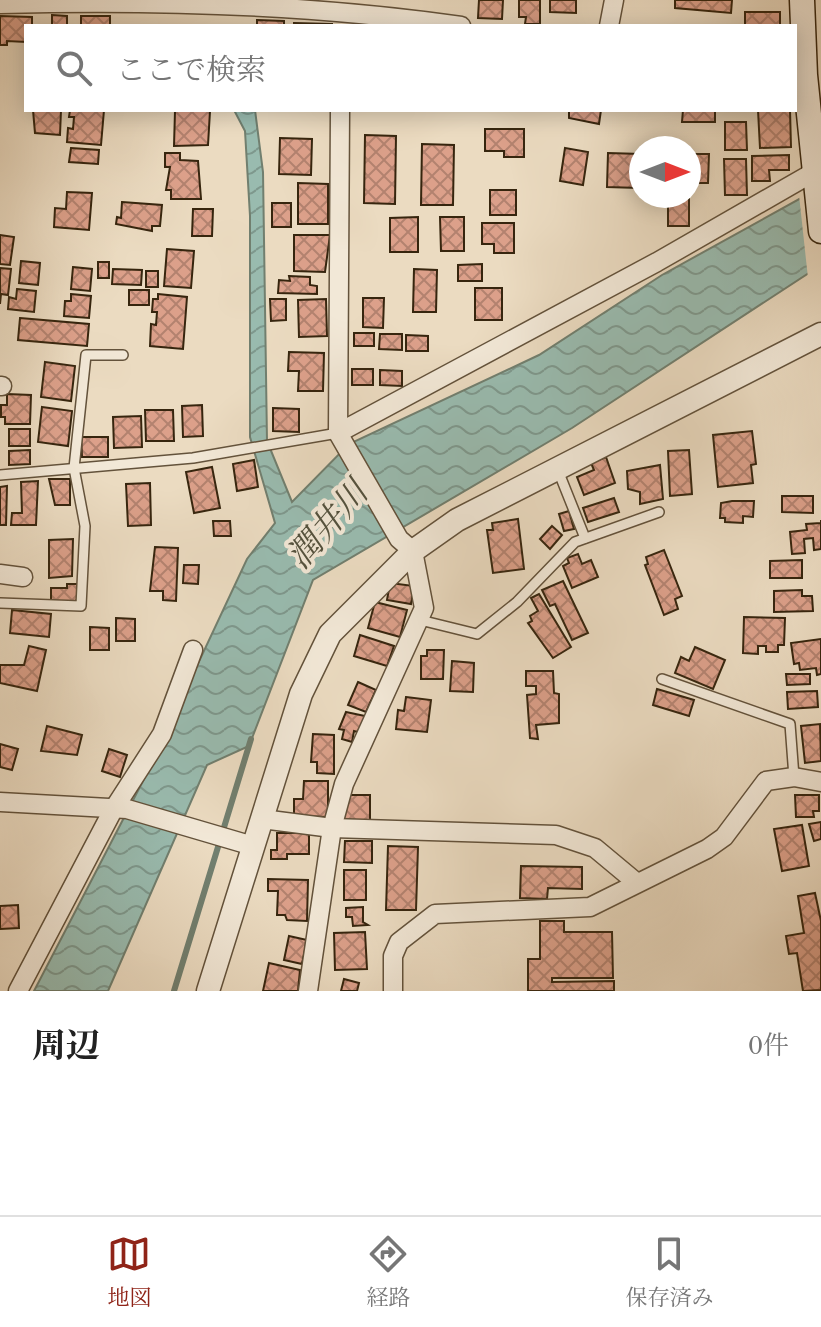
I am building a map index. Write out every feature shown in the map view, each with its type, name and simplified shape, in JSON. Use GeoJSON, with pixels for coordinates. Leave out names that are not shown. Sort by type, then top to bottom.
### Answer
{"type":"FeatureCollection","features":[{"type":"Feature","properties":{"kind":"main road"},"geometry":{"type":"LineString","coordinates":[[802,0],[821,231]]}},
{"type":"Feature","properties":{"kind":"street"},"geometry":{"type":"LineString","coordinates":[[609,24],[614,0]]}},
{"type":"Feature","properties":{"kind":"street"},"geometry":{"type":"LineString","coordinates":[[0,4],[237,3],[341,18],[377,7],[452,24]]}},
{"type":"Feature","properties":{"kind":"street"},"geometry":{"type":"LineString","coordinates":[[308,991],[332,828],[344,784],[424,608],[406,545],[338,433],[340,112]]}},
{"type":"Feature","properties":{"kind":"street"},"geometry":{"type":"LineString","coordinates":[[338,433],[817,173]]}},
{"type":"Feature","properties":{"kind":"street"},"geometry":{"type":"LineString","coordinates":[[208,991],[244,843],[262,819],[301,694],[330,634],[406,545],[821,334]]}},
{"type":"Feature","properties":{"kind":"street"},"geometry":{"type":"LineString","coordinates":[[0,574],[23,577]]}},
{"type":"Feature","properties":{"kind":"street"},"geometry":{"type":"LineString","coordinates":[[18,991],[162,734],[193,650]]}},
{"type":"Feature","properties":{"kind":"street"},"geometry":{"type":"LineString","coordinates":[[393,991],[393,956],[399,942],[435,914],[590,907],[707,849],[724,837],[766,781],[794,777],[821,782]]}},
{"type":"Feature","properties":{"kind":"street"},"geometry":{"type":"LineString","coordinates":[[0,802],[120,810],[244,843]]}},
{"type":"Feature","properties":{"kind":"street"},"geometry":{"type":"LineString","coordinates":[[262,819],[332,828],[556,835],[595,848],[637,883]]}},
{"type":"Feature","properties":{"kind":"lane"},"geometry":{"type":"LineString","coordinates":[[0,603],[81,606],[85,526],[74,468],[86,355],[123,355]]}},
{"type":"Feature","properties":{"kind":"lane"},"geometry":{"type":"LineString","coordinates":[[0,475],[193,458],[338,433]]}},
{"type":"Feature","properties":{"kind":"lane"},"geometry":{"type":"LineString","coordinates":[[557,468],[585,538]]}},
{"type":"Feature","properties":{"kind":"lane"},"geometry":{"type":"LineString","coordinates":[[420,620],[477,634],[517,602],[575,542],[659,512]]}},
{"type":"Feature","properties":{"kind":"lane"},"geometry":{"type":"LineString","coordinates":[[662,679],[790,724],[794,777]]}},
{"type":"Feature","properties":{"kind":"water","name":"潤井川"},"geometry":{"type":"Polygon","coordinates":[[[235,112],[255,112],[263,172],[267,441],[292,502],[349,444],[539,355],[662,275],[821,187],[821,265],[572,428],[313,580],[249,746],[207,765],[108,991],[34,991],[143,781],[247,559],[275,523],[250,437],[250,216],[245,131],[235,112]]]}},
{"type":"Feature","properties":{"kind":"pier"},"geometry":{"type":"Polygon","coordinates":[[[821,183],[821,269],[808,278],[799,195],[821,183]]]}},
{"type":"Feature","properties":{"kind":"building"},"geometry":{"type":"Polygon","coordinates":[[[479,0],[503,0],[502,19],[478,18],[479,0]]]}},
{"type":"Feature","properties":{"kind":"building"},"geometry":{"type":"Polygon","coordinates":[[[519,0],[540,0],[540,24],[525,24],[526,17],[519,17],[519,0]]]}},
{"type":"Feature","properties":{"kind":"building"},"geometry":{"type":"Polygon","coordinates":[[[550,0],[576,0],[576,13],[550,12],[550,0]]]}},
{"type":"Feature","properties":{"kind":"building"},"geometry":{"type":"Polygon","coordinates":[[[675,0],[732,0],[731,13],[675,8],[675,0]]]}},
{"type":"Feature","properties":{"kind":"building"},"geometry":{"type":"Polygon","coordinates":[[[745,12],[780,12],[780,24],[745,24],[745,12]]]}},
{"type":"Feature","properties":{"kind":"building"},"geometry":{"type":"Polygon","coordinates":[[[52,15],[67,16],[67,24],[52,24],[52,15]]]}},
{"type":"Feature","properties":{"kind":"building"},"geometry":{"type":"Polygon","coordinates":[[[0,16],[32,17],[32,24],[24,24],[24,42],[7,41],[7,45],[0,45],[0,16]]]}},
{"type":"Feature","properties":{"kind":"building"},"geometry":{"type":"Polygon","coordinates":[[[81,16],[110,16],[110,24],[81,24],[81,16]]]}},
{"type":"Feature","properties":{"kind":"building"},"geometry":{"type":"Polygon","coordinates":[[[257,20],[284,21],[284,24],[257,24],[257,20]]]}},
{"type":"Feature","properties":{"kind":"building"},"geometry":{"type":"Polygon","coordinates":[[[33,112],[61,112],[60,135],[35,133],[33,112]]]}},
{"type":"Feature","properties":{"kind":"building"},"geometry":{"type":"Polygon","coordinates":[[[70,112],[104,112],[101,145],[67,142],[68,128],[73,129],[74,117],[69,117],[70,112]]]}},
{"type":"Feature","properties":{"kind":"building"},"geometry":{"type":"Polygon","coordinates":[[[175,112],[210,112],[208,145],[174,146],[175,112]]]}},
{"type":"Feature","properties":{"kind":"building"},"geometry":{"type":"Polygon","coordinates":[[[569,112],[601,112],[599,124],[569,118],[569,112]]]}},
{"type":"Feature","properties":{"kind":"building"},"geometry":{"type":"Polygon","coordinates":[[[683,112],[715,112],[715,122],[682,122],[683,112]]]}},
{"type":"Feature","properties":{"kind":"building"},"geometry":{"type":"Polygon","coordinates":[[[758,112],[790,112],[791,147],[760,148],[758,112]]]}},
{"type":"Feature","properties":{"kind":"building"},"geometry":{"type":"Polygon","coordinates":[[[725,122],[746,122],[747,150],[725,150],[725,122]]]}},
{"type":"Feature","properties":{"kind":"building"},"geometry":{"type":"Polygon","coordinates":[[[485,129],[524,129],[524,157],[504,157],[504,151],[485,151],[485,129]]]}},
{"type":"Feature","properties":{"kind":"building"},"geometry":{"type":"Polygon","coordinates":[[[365,135],[396,136],[395,204],[364,203],[365,135]]]}},
{"type":"Feature","properties":{"kind":"building"},"geometry":{"type":"Polygon","coordinates":[[[280,138],[312,139],[311,175],[279,174],[280,138]]]}},
{"type":"Feature","properties":{"kind":"building"},"geometry":{"type":"Polygon","coordinates":[[[422,144],[454,145],[453,205],[421,205],[422,144]]]}},
{"type":"Feature","properties":{"kind":"building"},"geometry":{"type":"Polygon","coordinates":[[[71,148],[99,150],[98,164],[69,162],[71,148]]]}},
{"type":"Feature","properties":{"kind":"building"},"geometry":{"type":"Polygon","coordinates":[[[565,148],[588,152],[583,185],[560,181],[565,148]]]}},
{"type":"Feature","properties":{"kind":"building"},"geometry":{"type":"Polygon","coordinates":[[[165,153],[180,153],[180,160],[198,161],[201,199],[171,199],[171,190],[166,190],[170,167],[165,167],[165,153]]]}},
{"type":"Feature","properties":{"kind":"building"},"geometry":{"type":"Polygon","coordinates":[[[608,153],[629,154],[629,188],[607,187],[608,153]]]}},
{"type":"Feature","properties":{"kind":"building"},"geometry":{"type":"Polygon","coordinates":[[[701,154],[709,154],[708,183],[701,183],[701,154]]]}},
{"type":"Feature","properties":{"kind":"building"},"geometry":{"type":"Polygon","coordinates":[[[789,155],[789,170],[769,170],[770,181],[752,181],[752,156],[789,155]]]}},
{"type":"Feature","properties":{"kind":"building"},"geometry":{"type":"Polygon","coordinates":[[[724,159],[746,159],[747,195],[725,195],[724,159]]]}},
{"type":"Feature","properties":{"kind":"building"},"geometry":{"type":"Polygon","coordinates":[[[298,183],[328,184],[328,224],[298,224],[298,183]]]}},
{"type":"Feature","properties":{"kind":"building"},"geometry":{"type":"Polygon","coordinates":[[[490,190],[516,190],[516,215],[490,215],[490,190]]]}},
{"type":"Feature","properties":{"kind":"building"},"geometry":{"type":"Polygon","coordinates":[[[67,192],[92,193],[89,230],[54,227],[55,208],[66,209],[67,192]]]}},
{"type":"Feature","properties":{"kind":"building"},"geometry":{"type":"Polygon","coordinates":[[[122,202],[162,205],[160,226],[152,226],[152,231],[116,224],[117,217],[121,218],[122,202]]]}},
{"type":"Feature","properties":{"kind":"building"},"geometry":{"type":"Polygon","coordinates":[[[272,203],[291,203],[291,227],[272,227],[272,203]]]}},
{"type":"Feature","properties":{"kind":"building"},"geometry":{"type":"Polygon","coordinates":[[[668,208],[689,208],[689,226],[668,226],[668,208]]]}},
{"type":"Feature","properties":{"kind":"building"},"geometry":{"type":"Polygon","coordinates":[[[193,209],[213,209],[212,236],[192,236],[193,209]]]}},
{"type":"Feature","properties":{"kind":"building"},"geometry":{"type":"Polygon","coordinates":[[[418,217],[418,252],[390,252],[390,218],[418,217]]]}},
{"type":"Feature","properties":{"kind":"building"},"geometry":{"type":"Polygon","coordinates":[[[440,217],[464,217],[464,251],[441,251],[440,217]]]}},
{"type":"Feature","properties":{"kind":"building"},"geometry":{"type":"Polygon","coordinates":[[[482,223],[514,223],[514,253],[494,253],[494,244],[482,244],[482,223]]]}},
{"type":"Feature","properties":{"kind":"building"},"geometry":{"type":"Polygon","coordinates":[[[0,235],[14,237],[10,265],[0,264],[0,235]]]}},
{"type":"Feature","properties":{"kind":"building"},"geometry":{"type":"Polygon","coordinates":[[[294,235],[330,235],[325,272],[294,271],[294,235]]]}},
{"type":"Feature","properties":{"kind":"building"},"geometry":{"type":"Polygon","coordinates":[[[167,249],[194,251],[191,288],[164,286],[167,249]]]}},
{"type":"Feature","properties":{"kind":"building"},"geometry":{"type":"Polygon","coordinates":[[[21,261],[40,263],[38,285],[19,283],[21,261]]]}},
{"type":"Feature","properties":{"kind":"building"},"geometry":{"type":"Polygon","coordinates":[[[98,262],[109,262],[109,278],[98,278],[98,262]]]}},
{"type":"Feature","properties":{"kind":"building"},"geometry":{"type":"Polygon","coordinates":[[[482,264],[482,281],[458,281],[458,265],[482,264]]]}},
{"type":"Feature","properties":{"kind":"building"},"geometry":{"type":"Polygon","coordinates":[[[73,267],[92,269],[90,291],[71,289],[73,267]]]}},
{"type":"Feature","properties":{"kind":"building"},"geometry":{"type":"Polygon","coordinates":[[[0,268],[11,269],[8,295],[1,294],[0,304],[0,268]]]}},
{"type":"Feature","properties":{"kind":"building"},"geometry":{"type":"Polygon","coordinates":[[[113,269],[142,270],[141,285],[112,284],[113,269]]]}},
{"type":"Feature","properties":{"kind":"building"},"geometry":{"type":"Polygon","coordinates":[[[414,269],[437,270],[436,312],[413,312],[414,269]]]}},
{"type":"Feature","properties":{"kind":"building"},"geometry":{"type":"Polygon","coordinates":[[[146,271],[158,271],[158,287],[146,287],[146,271]]]}},
{"type":"Feature","properties":{"kind":"building"},"geometry":{"type":"Polygon","coordinates":[[[289,276],[310,277],[310,285],[317,286],[317,294],[278,293],[279,280],[290,281],[289,276]]]}},
{"type":"Feature","properties":{"kind":"building"},"geometry":{"type":"Polygon","coordinates":[[[475,288],[502,288],[502,320],[475,320],[475,288]]]}},
{"type":"Feature","properties":{"kind":"building"},"geometry":{"type":"Polygon","coordinates":[[[17,289],[36,291],[34,312],[8,309],[9,297],[16,299],[17,289]]]}},
{"type":"Feature","properties":{"kind":"building"},"geometry":{"type":"Polygon","coordinates":[[[129,290],[149,290],[149,305],[129,305],[129,290]]]}},
{"type":"Feature","properties":{"kind":"building"},"geometry":{"type":"Polygon","coordinates":[[[71,294],[91,296],[89,318],[64,316],[65,301],[71,301],[71,294]]]}},
{"type":"Feature","properties":{"kind":"building"},"geometry":{"type":"Polygon","coordinates":[[[158,294],[187,297],[183,349],[150,346],[151,324],[156,325],[157,312],[152,312],[153,299],[158,299],[158,294]]]}},
{"type":"Feature","properties":{"kind":"building"},"geometry":{"type":"Polygon","coordinates":[[[363,298],[384,298],[383,328],[363,327],[363,298]]]}},
{"type":"Feature","properties":{"kind":"building"},"geometry":{"type":"Polygon","coordinates":[[[270,299],[286,299],[286,320],[271,321],[270,299]]]}},
{"type":"Feature","properties":{"kind":"building"},"geometry":{"type":"Polygon","coordinates":[[[326,299],[327,336],[299,337],[298,300],[326,299]]]}},
{"type":"Feature","properties":{"kind":"building"},"geometry":{"type":"Polygon","coordinates":[[[20,318],[89,324],[87,346],[18,340],[20,318]]]}},
{"type":"Feature","properties":{"kind":"building"},"geometry":{"type":"Polygon","coordinates":[[[354,333],[374,333],[374,346],[354,346],[354,333]]]}},
{"type":"Feature","properties":{"kind":"building"},"geometry":{"type":"Polygon","coordinates":[[[380,334],[402,334],[402,350],[379,349],[380,334]]]}},
{"type":"Feature","properties":{"kind":"building"},"geometry":{"type":"Polygon","coordinates":[[[406,335],[428,336],[428,351],[406,351],[406,335]]]}},
{"type":"Feature","properties":{"kind":"building"},"geometry":{"type":"Polygon","coordinates":[[[289,352],[324,353],[323,391],[298,391],[299,371],[288,371],[289,352]]]}},
{"type":"Feature","properties":{"kind":"building"},"geometry":{"type":"Polygon","coordinates":[[[45,362],[75,366],[71,401],[41,397],[45,362]]]}},
{"type":"Feature","properties":{"kind":"building"},"geometry":{"type":"Polygon","coordinates":[[[352,369],[373,369],[373,385],[352,385],[352,369]]]}},
{"type":"Feature","properties":{"kind":"building"},"geometry":{"type":"Polygon","coordinates":[[[380,370],[402,371],[402,386],[380,385],[380,370]]]}},
{"type":"Feature","properties":{"kind":"building"},"geometry":{"type":"Polygon","coordinates":[[[7,394],[31,395],[30,424],[5,424],[5,417],[1,417],[1,405],[7,405],[7,394]]]}},
{"type":"Feature","properties":{"kind":"building"},"geometry":{"type":"Polygon","coordinates":[[[202,405],[203,436],[183,437],[182,406],[202,405]]]}},
{"type":"Feature","properties":{"kind":"building"},"geometry":{"type":"Polygon","coordinates":[[[42,407],[72,411],[68,446],[38,442],[42,407]]]}},
{"type":"Feature","properties":{"kind":"building"},"geometry":{"type":"Polygon","coordinates":[[[273,408],[299,409],[299,432],[273,431],[273,408]]]}},
{"type":"Feature","properties":{"kind":"building"},"geometry":{"type":"Polygon","coordinates":[[[145,410],[173,410],[174,441],[146,441],[145,410]]]}},
{"type":"Feature","properties":{"kind":"building"},"geometry":{"type":"Polygon","coordinates":[[[141,416],[142,447],[114,448],[113,417],[141,416]]]}},
{"type":"Feature","properties":{"kind":"building"},"geometry":{"type":"Polygon","coordinates":[[[9,429],[30,429],[30,446],[9,446],[9,429]]]}},
{"type":"Feature","properties":{"kind":"building"},"geometry":{"type":"Polygon","coordinates":[[[752,431],[756,464],[751,465],[753,483],[718,487],[713,435],[752,431]]]}},
{"type":"Feature","properties":{"kind":"building"},"geometry":{"type":"Polygon","coordinates":[[[81,437],[108,437],[108,457],[82,457],[81,437]]]}},
{"type":"Feature","properties":{"kind":"building"},"geometry":{"type":"Polygon","coordinates":[[[30,450],[30,464],[9,465],[9,451],[30,450]]]}},
{"type":"Feature","properties":{"kind":"building"},"geometry":{"type":"Polygon","coordinates":[[[689,450],[692,494],[670,496],[668,451],[689,450]]]}},
{"type":"Feature","properties":{"kind":"building"},"geometry":{"type":"Polygon","coordinates":[[[606,457],[615,483],[584,495],[577,477],[594,470],[591,463],[606,457]]]}},
{"type":"Feature","properties":{"kind":"building"},"geometry":{"type":"Polygon","coordinates":[[[254,460],[258,487],[237,491],[233,464],[254,460]]]}},
{"type":"Feature","properties":{"kind":"building"},"geometry":{"type":"Polygon","coordinates":[[[660,465],[663,499],[640,504],[640,492],[628,489],[627,471],[660,465]]]}},
{"type":"Feature","properties":{"kind":"building"},"geometry":{"type":"Polygon","coordinates":[[[212,467],[220,508],[194,513],[186,472],[212,467]]]}},
{"type":"Feature","properties":{"kind":"building"},"geometry":{"type":"Polygon","coordinates":[[[49,479],[70,479],[70,505],[55,505],[49,479]]]}},
{"type":"Feature","properties":{"kind":"building"},"geometry":{"type":"Polygon","coordinates":[[[38,481],[36,525],[11,525],[12,513],[22,513],[21,482],[38,481]]]}},
{"type":"Feature","properties":{"kind":"building"},"geometry":{"type":"Polygon","coordinates":[[[150,483],[151,525],[128,526],[126,484],[150,483]]]}},
{"type":"Feature","properties":{"kind":"building"},"geometry":{"type":"Polygon","coordinates":[[[7,486],[6,525],[0,525],[0,487],[7,486]]]}},
{"type":"Feature","properties":{"kind":"building"},"geometry":{"type":"Polygon","coordinates":[[[782,496],[813,496],[813,513],[782,512],[782,496]]]}},
{"type":"Feature","properties":{"kind":"building"},"geometry":{"type":"Polygon","coordinates":[[[614,498],[619,512],[588,522],[583,508],[614,498]]]}},
{"type":"Feature","properties":{"kind":"building"},"geometry":{"type":"Polygon","coordinates":[[[754,501],[753,517],[743,516],[743,523],[725,522],[725,518],[720,518],[721,503],[754,501]]]}},
{"type":"Feature","properties":{"kind":"building"},"geometry":{"type":"Polygon","coordinates":[[[569,511],[574,529],[564,531],[559,514],[569,511]]]}},
{"type":"Feature","properties":{"kind":"building"},"geometry":{"type":"Polygon","coordinates":[[[518,519],[524,569],[493,573],[487,530],[493,530],[492,523],[518,519]]]}},
{"type":"Feature","properties":{"kind":"building"},"geometry":{"type":"Polygon","coordinates":[[[213,521],[230,521],[231,536],[214,536],[213,521]]]}},
{"type":"Feature","properties":{"kind":"building"},"geometry":{"type":"Polygon","coordinates":[[[821,523],[821,549],[814,550],[813,538],[804,539],[805,553],[792,554],[790,532],[807,530],[806,524],[821,523]]]}},
{"type":"Feature","properties":{"kind":"building"},"geometry":{"type":"Polygon","coordinates":[[[552,526],[562,535],[550,549],[540,539],[552,526]]]}},
{"type":"Feature","properties":{"kind":"building"},"geometry":{"type":"Polygon","coordinates":[[[73,539],[72,576],[49,578],[49,540],[73,539]]]}},
{"type":"Feature","properties":{"kind":"building"},"geometry":{"type":"Polygon","coordinates":[[[155,547],[178,548],[176,601],[163,600],[163,591],[150,591],[155,547]]]}},
{"type":"Feature","properties":{"kind":"building"},"geometry":{"type":"Polygon","coordinates":[[[664,550],[682,596],[675,599],[678,609],[664,615],[645,565],[648,564],[646,557],[664,550]]]}},
{"type":"Feature","properties":{"kind":"building"},"geometry":{"type":"Polygon","coordinates":[[[578,554],[582,564],[591,560],[598,577],[572,588],[563,566],[569,563],[567,558],[578,554]]]}},
{"type":"Feature","properties":{"kind":"building"},"geometry":{"type":"Polygon","coordinates":[[[802,560],[802,578],[770,578],[770,561],[802,560]]]}},
{"type":"Feature","properties":{"kind":"building"},"geometry":{"type":"Polygon","coordinates":[[[184,565],[199,565],[198,584],[183,583],[184,565]]]}},
{"type":"Feature","properties":{"kind":"building"},"geometry":{"type":"Polygon","coordinates":[[[563,581],[588,633],[572,640],[555,604],[550,606],[542,590],[563,581]]]}},
{"type":"Feature","properties":{"kind":"building"},"geometry":{"type":"Polygon","coordinates":[[[390,583],[414,586],[411,604],[387,600],[390,583]]]}},
{"type":"Feature","properties":{"kind":"building"},"geometry":{"type":"Polygon","coordinates":[[[67,584],[77,584],[77,602],[51,601],[51,588],[67,588],[67,584]]]}},
{"type":"Feature","properties":{"kind":"building"},"geometry":{"type":"Polygon","coordinates":[[[802,590],[802,596],[812,596],[813,611],[774,612],[774,591],[802,590]]]}},
{"type":"Feature","properties":{"kind":"building"},"geometry":{"type":"Polygon","coordinates":[[[539,594],[571,647],[553,658],[528,623],[532,621],[530,616],[538,611],[531,598],[539,594]]]}},
{"type":"Feature","properties":{"kind":"building"},"geometry":{"type":"Polygon","coordinates":[[[375,602],[407,610],[400,637],[368,628],[375,602]]]}},
{"type":"Feature","properties":{"kind":"building"},"geometry":{"type":"Polygon","coordinates":[[[12,610],[51,614],[49,637],[10,633],[12,610]]]}},
{"type":"Feature","properties":{"kind":"building"},"geometry":{"type":"Polygon","coordinates":[[[744,617],[785,618],[784,645],[778,645],[778,652],[766,652],[766,646],[758,646],[758,654],[743,653],[744,617]]]}},
{"type":"Feature","properties":{"kind":"building"},"geometry":{"type":"Polygon","coordinates":[[[116,618],[135,619],[135,641],[116,641],[116,618]]]}},
{"type":"Feature","properties":{"kind":"building"},"geometry":{"type":"Polygon","coordinates":[[[90,627],[109,628],[109,650],[90,650],[90,627]]]}},
{"type":"Feature","properties":{"kind":"building"},"geometry":{"type":"Polygon","coordinates":[[[360,635],[394,646],[387,666],[354,656],[360,635]]]}},
{"type":"Feature","properties":{"kind":"building"},"geometry":{"type":"Polygon","coordinates":[[[821,639],[821,674],[817,675],[816,668],[800,670],[799,663],[794,664],[791,643],[821,639]]]}},
{"type":"Feature","properties":{"kind":"building"},"geometry":{"type":"Polygon","coordinates":[[[29,646],[46,650],[37,691],[0,683],[0,665],[24,665],[29,646]]]}},
{"type":"Feature","properties":{"kind":"building"},"geometry":{"type":"Polygon","coordinates":[[[695,647],[725,660],[713,689],[675,673],[681,657],[689,661],[695,647]]]}},
{"type":"Feature","properties":{"kind":"building"},"geometry":{"type":"Polygon","coordinates":[[[427,650],[444,650],[443,679],[421,679],[421,656],[427,656],[427,650]]]}},
{"type":"Feature","properties":{"kind":"building"},"geometry":{"type":"Polygon","coordinates":[[[452,661],[474,663],[473,692],[450,691],[452,661]]]}},
{"type":"Feature","properties":{"kind":"building"},"geometry":{"type":"Polygon","coordinates":[[[526,671],[553,671],[554,693],[559,694],[559,723],[536,725],[538,739],[530,738],[527,695],[536,694],[536,686],[526,686],[526,671]]]}},
{"type":"Feature","properties":{"kind":"building"},"geometry":{"type":"Polygon","coordinates":[[[786,674],[810,674],[810,684],[787,685],[786,674]]]}},
{"type":"Feature","properties":{"kind":"building"},"geometry":{"type":"Polygon","coordinates":[[[358,682],[376,690],[366,712],[348,705],[358,682]]]}},
{"type":"Feature","properties":{"kind":"building"},"geometry":{"type":"Polygon","coordinates":[[[657,689],[694,700],[689,716],[653,705],[657,689]]]}},
{"type":"Feature","properties":{"kind":"building"},"geometry":{"type":"Polygon","coordinates":[[[817,691],[818,707],[788,709],[787,692],[817,691]]]}},
{"type":"Feature","properties":{"kind":"building"},"geometry":{"type":"Polygon","coordinates":[[[406,697],[431,700],[427,732],[396,729],[398,710],[404,711],[406,697]]]}},
{"type":"Feature","properties":{"kind":"building"},"geometry":{"type":"Polygon","coordinates":[[[346,712],[365,716],[361,733],[354,731],[352,742],[342,739],[344,730],[339,729],[346,712]]]}},
{"type":"Feature","properties":{"kind":"building"},"geometry":{"type":"Polygon","coordinates":[[[820,724],[821,761],[805,763],[801,726],[820,724]]]}},
{"type":"Feature","properties":{"kind":"building"},"geometry":{"type":"Polygon","coordinates":[[[47,726],[82,735],[77,755],[41,751],[47,726]]]}},
{"type":"Feature","properties":{"kind":"building"},"geometry":{"type":"Polygon","coordinates":[[[313,734],[334,735],[334,774],[317,773],[317,762],[311,762],[313,734]]]}},
{"type":"Feature","properties":{"kind":"building"},"geometry":{"type":"Polygon","coordinates":[[[0,744],[18,749],[12,770],[0,767],[0,744]]]}},
{"type":"Feature","properties":{"kind":"building"},"geometry":{"type":"Polygon","coordinates":[[[109,749],[127,755],[120,777],[102,771],[109,749]]]}},
{"type":"Feature","properties":{"kind":"building"},"geometry":{"type":"Polygon","coordinates":[[[304,781],[328,781],[328,817],[294,816],[294,799],[303,799],[304,781]]]}},
{"type":"Feature","properties":{"kind":"building"},"geometry":{"type":"Polygon","coordinates":[[[344,795],[370,795],[370,820],[344,820],[344,795]]]}},
{"type":"Feature","properties":{"kind":"building"},"geometry":{"type":"Polygon","coordinates":[[[795,795],[819,795],[819,811],[813,811],[814,817],[796,817],[795,795]]]}},
{"type":"Feature","properties":{"kind":"building"},"geometry":{"type":"Polygon","coordinates":[[[821,822],[821,839],[814,841],[809,824],[821,822]]]}},
{"type":"Feature","properties":{"kind":"building"},"geometry":{"type":"Polygon","coordinates":[[[802,825],[809,866],[782,871],[774,829],[802,825]]]}},
{"type":"Feature","properties":{"kind":"building"},"geometry":{"type":"Polygon","coordinates":[[[277,833],[309,833],[309,854],[287,854],[287,859],[271,859],[271,850],[277,850],[277,833]]]}},
{"type":"Feature","properties":{"kind":"building"},"geometry":{"type":"Polygon","coordinates":[[[345,841],[372,841],[372,863],[344,862],[345,841]]]}},
{"type":"Feature","properties":{"kind":"building"},"geometry":{"type":"Polygon","coordinates":[[[388,846],[418,847],[416,910],[386,910],[388,846]]]}},
{"type":"Feature","properties":{"kind":"building"},"geometry":{"type":"Polygon","coordinates":[[[521,866],[582,867],[582,889],[548,888],[547,899],[520,898],[521,866]]]}},
{"type":"Feature","properties":{"kind":"building"},"geometry":{"type":"Polygon","coordinates":[[[344,870],[366,870],[366,900],[344,900],[344,870]]]}},
{"type":"Feature","properties":{"kind":"building"},"geometry":{"type":"Polygon","coordinates":[[[268,879],[308,880],[307,921],[287,920],[285,915],[277,915],[278,891],[268,891],[268,879]]]}},
{"type":"Feature","properties":{"kind":"building"},"geometry":{"type":"Polygon","coordinates":[[[815,893],[821,921],[821,990],[803,991],[797,953],[789,954],[786,936],[804,933],[798,896],[815,893]]]}},
{"type":"Feature","properties":{"kind":"building"},"geometry":{"type":"Polygon","coordinates":[[[18,905],[19,928],[0,929],[0,906],[18,905]]]}},
{"type":"Feature","properties":{"kind":"building"},"geometry":{"type":"Polygon","coordinates":[[[363,907],[363,922],[368,925],[353,926],[352,917],[346,917],[346,908],[363,907]]]}},
{"type":"Feature","properties":{"kind":"building"},"geometry":{"type":"Polygon","coordinates":[[[540,921],[564,921],[564,932],[612,932],[613,978],[552,978],[552,982],[614,981],[614,991],[528,991],[528,959],[540,959],[540,921]]]}},
{"type":"Feature","properties":{"kind":"building"},"geometry":{"type":"Polygon","coordinates":[[[365,932],[367,969],[335,970],[334,933],[365,932]]]}},
{"type":"Feature","properties":{"kind":"building"},"geometry":{"type":"Polygon","coordinates":[[[289,936],[307,940],[302,964],[284,960],[289,936]]]}},
{"type":"Feature","properties":{"kind":"building"},"geometry":{"type":"Polygon","coordinates":[[[269,963],[300,970],[298,991],[263,991],[269,963]]]}},
{"type":"Feature","properties":{"kind":"building"},"geometry":{"type":"Polygon","coordinates":[[[344,979],[359,983],[357,991],[341,991],[344,979]]]}},
{"type":"Feature","properties":{"kind":"waterway"},"geometry":{"type":"LineString","coordinates":[[174,991],[251,739]]}}]}
